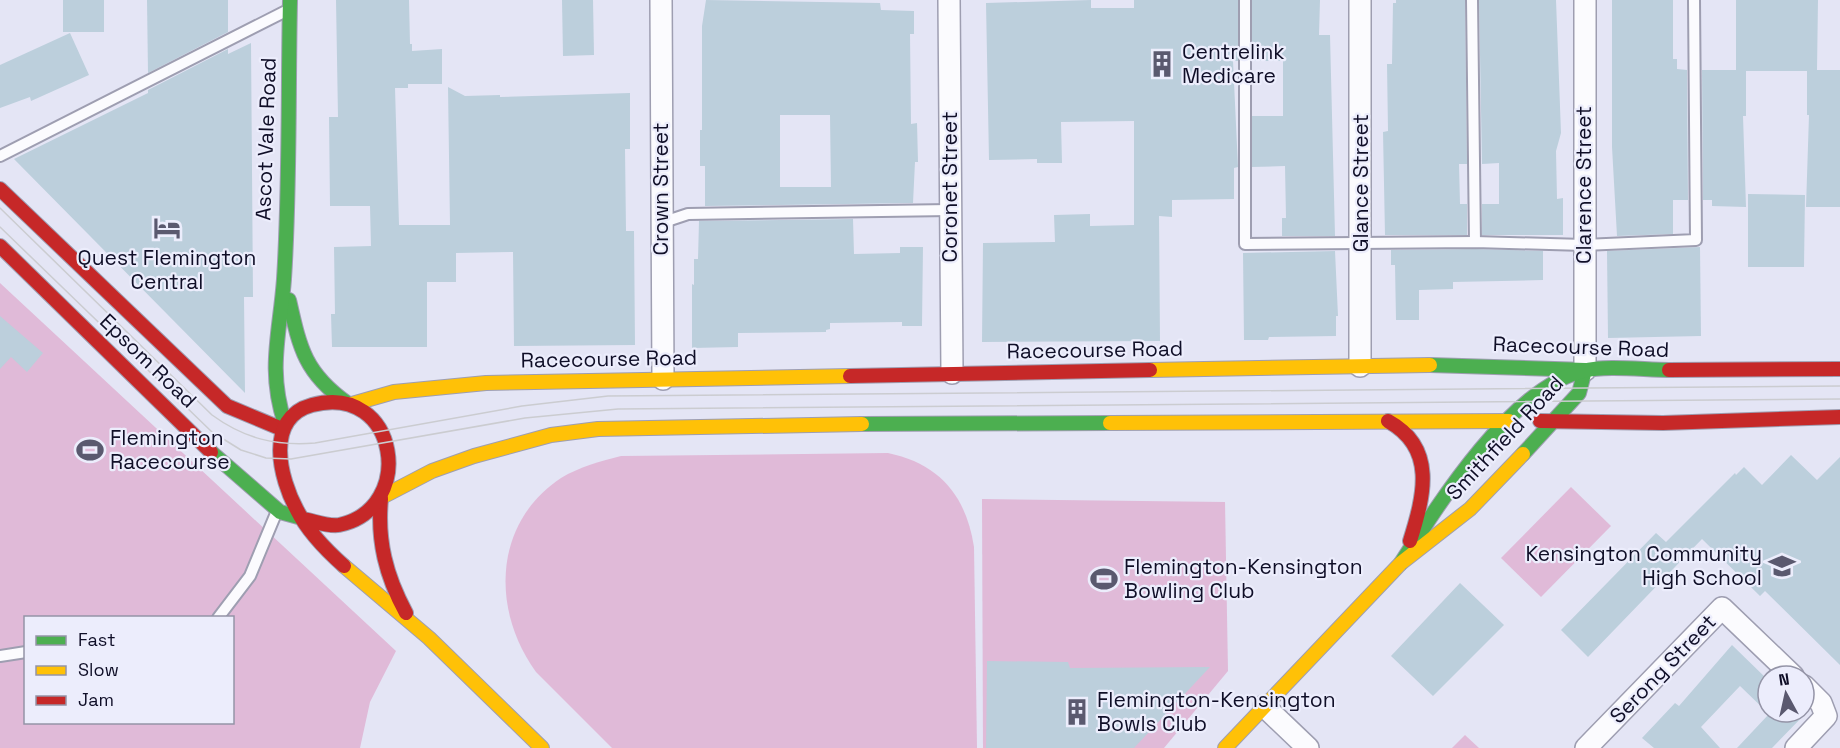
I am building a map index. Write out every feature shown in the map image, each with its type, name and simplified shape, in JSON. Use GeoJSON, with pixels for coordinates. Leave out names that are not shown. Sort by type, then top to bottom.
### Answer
{"type":"FeatureCollection","features":[{"type":"Feature","properties":{"kind":"main road","name":"Ascot Vale Road"},"geometry":{"type":"LineString","coordinates":[[284,427],[275,388],[277,321],[284,280],[290,4]]}},
{"type":"Feature","properties":{"kind":"main road","name":"Epsom Road"},"geometry":{"type":"LineString","coordinates":[[0,189],[227,406],[284,427]]}},
{"type":"Feature","properties":{"kind":"main road","name":"Epsom Road"},"geometry":{"type":"LineString","coordinates":[[0,246],[225,466],[278,510],[302,519],[360,581],[411,622],[542,748]]}},
{"type":"Feature","properties":{"kind":"main road","name":"Ascot Vale Road"},"geometry":{"type":"LineString","coordinates":[[284,280],[304,362],[315,378],[350,403]]}},
{"type":"Feature","properties":{"kind":"main road","name":"Racecourse Road"},"geometry":{"type":"LineString","coordinates":[[350,403],[394,392],[486,382],[663,379],[953,391],[1360,366],[1484,365],[1585,370],[1840,369]]}},
{"type":"Feature","properties":{"kind":"main road","name":"Smithfield Road"},"geometry":{"type":"LineString","coordinates":[[1225,748],[1403,559],[1470,509],[1555,421],[1581,391],[1585,370],[1570,373],[1550,383],[1527,401],[1445,494],[1403,559]]}},
{"type":"Feature","properties":{"kind":"main road"},"geometry":{"type":"LineString","coordinates":[[953,391],[953,424]]}},
{"type":"Feature","properties":{"kind":"main road"},"geometry":{"type":"LineString","coordinates":[[382,498],[389,469],[386,441],[374,420],[350,403],[318,404],[300,411],[284,427],[278,444],[280,469],[302,519],[320,525],[347,524],[363,517],[382,498],[450,464],[568,432],[687,426],[1509,421],[1663,423],[1840,417]]}},
{"type":"Feature","properties":{"kind":"main road"},"geometry":{"type":"LineString","coordinates":[[1388,422],[1398,425],[1409,435],[1423,468],[1420,506],[1403,559]]}},
{"type":"Feature","properties":{"kind":"main road","name":"Epsom Road"},"geometry":{"type":"LineString","coordinates":[[382,498],[380,531],[384,568],[411,622]]}},
{"type":"Feature","properties":{"kind":"street","name":"Crown Street"},"geometry":{"type":"LineString","coordinates":[[661,0],[663,379]]}},
{"type":"Feature","properties":{"kind":"street","name":"Coronet Street"},"geometry":{"type":"LineString","coordinates":[[949,0],[953,391]]}},
{"type":"Feature","properties":{"kind":"street","name":"Glance Street"},"geometry":{"type":"LineString","coordinates":[[1360,0],[1360,366]]}},
{"type":"Feature","properties":{"kind":"street","name":"Clarence Street"},"geometry":{"type":"LineString","coordinates":[[1585,0],[1585,370]]}},
{"type":"Feature","properties":{"kind":"street","name":"Serong Street"},"geometry":{"type":"LineString","coordinates":[[1586,748],[1722,608],[1780,664]]}},
{"type":"Feature","properties":{"kind":"street"},"geometry":{"type":"LineString","coordinates":[[1796,748],[1824,719],[1826,712],[1816,698]]}},
{"type":"Feature","properties":{"kind":"street"},"geometry":{"type":"LineString","coordinates":[[1264,706],[1308,748]]}},
{"type":"Feature","properties":{"kind":"lane"},"geometry":{"type":"LineString","coordinates":[[1245,0],[1245,244],[1361,245],[1475,242],[1584,245],[1696,240],[1694,0]]}},
{"type":"Feature","properties":{"kind":"lane"},"geometry":{"type":"LineString","coordinates":[[1472,0],[1475,242]]}},
{"type":"Feature","properties":{"kind":"lane"},"geometry":{"type":"LineString","coordinates":[[0,156],[290,4]]}},
{"type":"Feature","properties":{"kind":"lane"},"geometry":{"type":"LineString","coordinates":[[661,223],[688,214],[950,210]]}},
{"type":"Feature","properties":{"kind":"lane"},"geometry":{"type":"LineString","coordinates":[[220,616],[250,576],[278,510]]}},
{"type":"Feature","properties":{"kind":"lane"},"geometry":{"type":"LineString","coordinates":[[0,656],[24,652]]}},
{"type":"Feature","properties":{"kind":"shaded area","name":"Flemington Racecourse"},"geometry":{"type":"Polygon","coordinates":[[[0,283],[396,651],[370,702],[360,748],[0,748],[0,283]]]}},
{"type":"Feature","properties":{"kind":"shaded area"},"geometry":{"type":"Polygon","coordinates":[[[888,453],[922,465],[948,485],[964,512],[970,529],[974,547],[977,748],[612,748],[536,672],[521,648],[511,622],[506,595],[506,569],[511,543],[522,519],[539,497],[568,474],[621,456],[888,453]]]}},
{"type":"Feature","properties":{"kind":"shaded area"},"geometry":{"type":"Polygon","coordinates":[[[1571,487],[1611,526],[1541,597],[1501,558],[1571,487]]]}},
{"type":"Feature","properties":{"kind":"shaded area","name":"Flemington-Kensington Bowling Club"},"geometry":{"type":"Polygon","coordinates":[[[982,499],[1225,502],[1228,671],[1164,748],[983,748],[982,499]]]}},
{"type":"Feature","properties":{"kind":"shaded area"},"geometry":{"type":"Polygon","coordinates":[[[1465,735],[1479,748],[1452,748],[1465,735]]]}},
{"type":"Feature","properties":{"kind":"building"},"geometry":{"type":"Polygon","coordinates":[[[63,0],[104,0],[104,32],[63,32],[63,0]]]}},
{"type":"Feature","properties":{"kind":"building"},"geometry":{"type":"Polygon","coordinates":[[[147,0],[228,0],[228,32],[148,73],[147,0]]]}},
{"type":"Feature","properties":{"kind":"building"},"geometry":{"type":"Polygon","coordinates":[[[336,0],[409,0],[412,51],[442,49],[442,84],[408,84],[408,88],[395,88],[399,225],[450,225],[448,87],[465,96],[630,93],[630,149],[625,149],[626,231],[634,231],[635,345],[514,346],[513,252],[456,253],[456,282],[427,282],[427,347],[332,347],[331,314],[335,314],[334,247],[371,246],[370,206],[330,206],[329,117],[338,117],[336,0]]]}},
{"type":"Feature","properties":{"kind":"building"},"geometry":{"type":"Polygon","coordinates":[[[562,0],[593,0],[594,55],[563,56],[562,0]]]}},
{"type":"Feature","properties":{"kind":"building"},"geometry":{"type":"Polygon","coordinates":[[[706,0],[880,3],[881,10],[914,11],[914,34],[910,34],[911,124],[917,123],[918,162],[915,162],[913,203],[705,206],[705,166],[700,166],[702,26],[706,0]],[[780,115],[780,187],[831,187],[830,115],[780,115]]]}},
{"type":"Feature","properties":{"kind":"building"},"geometry":{"type":"Polygon","coordinates":[[[1091,0],[1091,8],[1134,8],[1134,0],[1238,0],[1238,61],[1233,61],[1238,167],[1234,168],[1234,199],[1172,200],[1172,217],[1159,216],[1160,341],[982,342],[983,243],[1055,242],[1054,215],[1090,214],[1090,226],[1134,225],[1134,121],[1061,122],[1062,163],[1037,163],[1037,159],[989,160],[986,3],[1091,0]]]}},
{"type":"Feature","properties":{"kind":"building"},"geometry":{"type":"Polygon","coordinates":[[[1252,0],[1320,0],[1319,35],[1330,35],[1335,236],[1282,236],[1282,218],[1286,218],[1285,166],[1252,167],[1252,116],[1283,116],[1283,61],[1252,61],[1252,0]]]}},
{"type":"Feature","properties":{"kind":"building"},"geometry":{"type":"Polygon","coordinates":[[[1396,0],[1465,0],[1467,164],[1459,164],[1460,204],[1467,204],[1467,235],[1385,235],[1383,132],[1388,131],[1387,64],[1392,64],[1393,3],[1396,3],[1396,0]]]}},
{"type":"Feature","properties":{"kind":"building"},"geometry":{"type":"Polygon","coordinates":[[[1479,0],[1556,0],[1561,133],[1556,151],[1557,199],[1563,198],[1563,235],[1482,235],[1482,204],[1499,204],[1499,163],[1482,164],[1479,0]]]}},
{"type":"Feature","properties":{"kind":"building"},"geometry":{"type":"Polygon","coordinates":[[[1612,0],[1673,0],[1673,59],[1677,59],[1677,69],[1687,70],[1688,200],[1673,200],[1673,234],[1617,236],[1612,147],[1612,0]]]}},
{"type":"Feature","properties":{"kind":"building"},"geometry":{"type":"Polygon","coordinates":[[[1736,0],[1818,0],[1817,70],[1840,70],[1840,207],[1806,207],[1809,115],[1807,115],[1807,71],[1746,71],[1746,116],[1743,116],[1746,207],[1712,206],[1712,200],[1703,200],[1702,70],[1736,70],[1736,0]]]}},
{"type":"Feature","properties":{"kind":"building"},"geometry":{"type":"Polygon","coordinates":[[[70,33],[89,75],[31,101],[30,97],[0,108],[0,65],[70,33]]]}},
{"type":"Feature","properties":{"kind":"building","name":"Quest Flemington Central"},"geometry":{"type":"Polygon","coordinates":[[[251,43],[253,297],[244,297],[245,393],[14,159],[148,93],[148,90],[228,49],[228,54],[251,43]]]}},
{"type":"Feature","properties":{"kind":"building"},"geometry":{"type":"Polygon","coordinates":[[[1748,194],[1805,195],[1804,267],[1748,267],[1748,194]]]}},
{"type":"Feature","properties":{"kind":"building"},"geometry":{"type":"Polygon","coordinates":[[[853,219],[854,254],[900,253],[900,247],[923,247],[922,326],[902,326],[902,322],[830,323],[830,329],[826,332],[738,333],[738,347],[692,348],[692,284],[694,285],[694,259],[698,259],[699,221],[853,219]]]}},
{"type":"Feature","properties":{"kind":"building"},"geometry":{"type":"Polygon","coordinates":[[[1700,247],[1701,336],[1608,338],[1607,251],[1700,247]]]}},
{"type":"Feature","properties":{"kind":"building"},"geometry":{"type":"Polygon","coordinates":[[[1391,250],[1543,251],[1543,280],[1453,282],[1453,289],[1419,290],[1419,320],[1396,320],[1395,265],[1391,265],[1391,250]]]}},
{"type":"Feature","properties":{"kind":"building"},"geometry":{"type":"Polygon","coordinates":[[[1335,251],[1338,316],[1336,316],[1336,336],[1269,337],[1268,340],[1244,340],[1243,253],[1335,251]]]}},
{"type":"Feature","properties":{"kind":"building"},"geometry":{"type":"Polygon","coordinates":[[[0,316],[43,353],[27,372],[11,357],[0,369],[0,316]]]}},
{"type":"Feature","properties":{"kind":"building","name":"Kensington Community High School"},"geometry":{"type":"Polygon","coordinates":[[[1791,455],[1817,480],[1840,457],[1840,665],[1765,591],[1760,596],[1702,539],[1588,657],[1561,630],[1656,533],[1666,542],[1735,473],[1736,475],[1744,467],[1762,485],[1791,455]]]}},
{"type":"Feature","properties":{"kind":"building"},"geometry":{"type":"Polygon","coordinates":[[[1460,583],[1504,625],[1433,696],[1391,656],[1460,583]]]}},
{"type":"Feature","properties":{"kind":"building"},"geometry":{"type":"Polygon","coordinates":[[[1732,645],[1756,668],[1756,701],[1740,686],[1701,727],[1720,748],[1654,748],[1642,738],[1675,703],[1679,706],[1732,645]]]}},
{"type":"Feature","properties":{"kind":"building","name":"Flemington-Kensington Bowls Club"},"geometry":{"type":"Polygon","coordinates":[[[987,661],[1068,662],[1070,668],[1210,667],[1134,748],[986,748],[987,661]]]}},
{"type":"Feature","properties":{"kind":"building"},"geometry":{"type":"Polygon","coordinates":[[[1760,724],[1795,724],[1772,748],[1737,748],[1760,724]]]}},
{"type":"Feature","properties":{"kind":"tram line"},"geometry":{"type":"LineString","coordinates":[[0,208],[212,415],[237,430],[274,442],[315,443],[522,406],[608,396],[1840,386]]}},
{"type":"Feature","properties":{"kind":"tram line"},"geometry":{"type":"LineString","coordinates":[[0,227],[212,432],[241,450],[266,458],[291,459],[525,418],[618,409],[1840,399]]}},
{"type":"Feature","properties":{"kind":"traffic: fast"},"geometry":{"type":"LineString","coordinates":[[285,424],[277,386],[276,352],[286,244],[290,0]]}},
{"type":"Feature","properties":{"kind":"traffic: fast"},"geometry":{"type":"LineString","coordinates":[[289,300],[306,359],[322,381],[347,403]]}},
{"type":"Feature","properties":{"kind":"traffic: fast"},"geometry":{"type":"LineString","coordinates":[[1430,365],[1585,370]]}},
{"type":"Feature","properties":{"kind":"traffic: fast"},"geometry":{"type":"LineString","coordinates":[[1401,563],[1456,480],[1504,423],[1530,400],[1556,382],[1583,371],[1614,368],[1669,370]]}},
{"type":"Feature","properties":{"kind":"traffic: fast"},"geometry":{"type":"LineString","coordinates":[[1523,454],[1579,393],[1585,370]]}},
{"type":"Feature","properties":{"kind":"traffic: fast"},"geometry":{"type":"LineString","coordinates":[[862,424],[1110,423]]}},
{"type":"Feature","properties":{"kind":"traffic: fast"},"geometry":{"type":"LineString","coordinates":[[211,452],[280,512],[302,518]]}},
{"type":"Feature","properties":{"kind":"traffic: slow"},"geometry":{"type":"LineString","coordinates":[[1150,370],[1430,365]]}},
{"type":"Feature","properties":{"kind":"traffic: slow"},"geometry":{"type":"LineString","coordinates":[[352,404],[394,392],[486,383],[850,376]]}},
{"type":"Feature","properties":{"kind":"traffic: slow"},"geometry":{"type":"LineString","coordinates":[[1110,423],[1509,421]]}},
{"type":"Feature","properties":{"kind":"traffic: slow"},"geometry":{"type":"LineString","coordinates":[[382,497],[432,471],[474,456],[551,435],[598,429],[862,424]]}},
{"type":"Feature","properties":{"kind":"traffic: slow"},"geometry":{"type":"LineString","coordinates":[[1225,748],[1401,563],[1470,509],[1523,454]]}},
{"type":"Feature","properties":{"kind":"traffic: slow"},"geometry":{"type":"LineString","coordinates":[[344,566],[429,638],[542,748]]}},
{"type":"Feature","properties":{"kind":"traffic: jam"},"geometry":{"type":"LineString","coordinates":[[0,189],[227,406],[282,429]]}},
{"type":"Feature","properties":{"kind":"traffic: jam"},"geometry":{"type":"LineString","coordinates":[[0,246],[211,452]]}},
{"type":"Feature","properties":{"kind":"traffic: jam"},"geometry":{"type":"LineString","coordinates":[[1669,370],[1840,369]]}},
{"type":"Feature","properties":{"kind":"traffic: jam"},"geometry":{"type":"LineString","coordinates":[[850,376],[1150,370]]}},
{"type":"Feature","properties":{"kind":"traffic: jam"},"geometry":{"type":"LineString","coordinates":[[303,519],[326,525],[339,525],[364,514],[380,496],[388,474],[387,450],[379,429],[364,412],[341,403],[312,405],[297,412],[287,423],[280,451],[285,482],[301,518],[324,547],[344,566]]}},
{"type":"Feature","properties":{"kind":"traffic: jam"},"geometry":{"type":"LineString","coordinates":[[1540,421],[1663,423],[1840,417]]}},
{"type":"Feature","properties":{"kind":"traffic: jam"},"geometry":{"type":"LineString","coordinates":[[1388,421],[1404,432],[1414,445],[1423,474],[1419,507],[1410,541]]}},
{"type":"Feature","properties":{"kind":"traffic: jam"},"geometry":{"type":"LineString","coordinates":[[381,499],[380,529],[384,558],[406,613]]}},
{"type":"Feature","properties":{"kind":"place","name":"Centrelink Medicare"},"geometry":{"type":"Point","coordinates":[1162,64]}},
{"type":"Feature","properties":{"kind":"place","name":"Quest Flemington Central"},"geometry":{"type":"Point","coordinates":[167,228]}},
{"type":"Feature","properties":{"kind":"place","name":"Flemington Racecourse"},"geometry":{"type":"Point","coordinates":[90,450]}},
{"type":"Feature","properties":{"kind":"place","name":"Kensington Community High School"},"geometry":{"type":"Point","coordinates":[1782,566]}},
{"type":"Feature","properties":{"kind":"place","name":"Flemington-Kensington Bowling Club"},"geometry":{"type":"Point","coordinates":[1104,579]}},
{"type":"Feature","properties":{"kind":"place","name":"Flemington-Kensington Bowls Club"},"geometry":{"type":"Point","coordinates":[1077,712]}}]}
